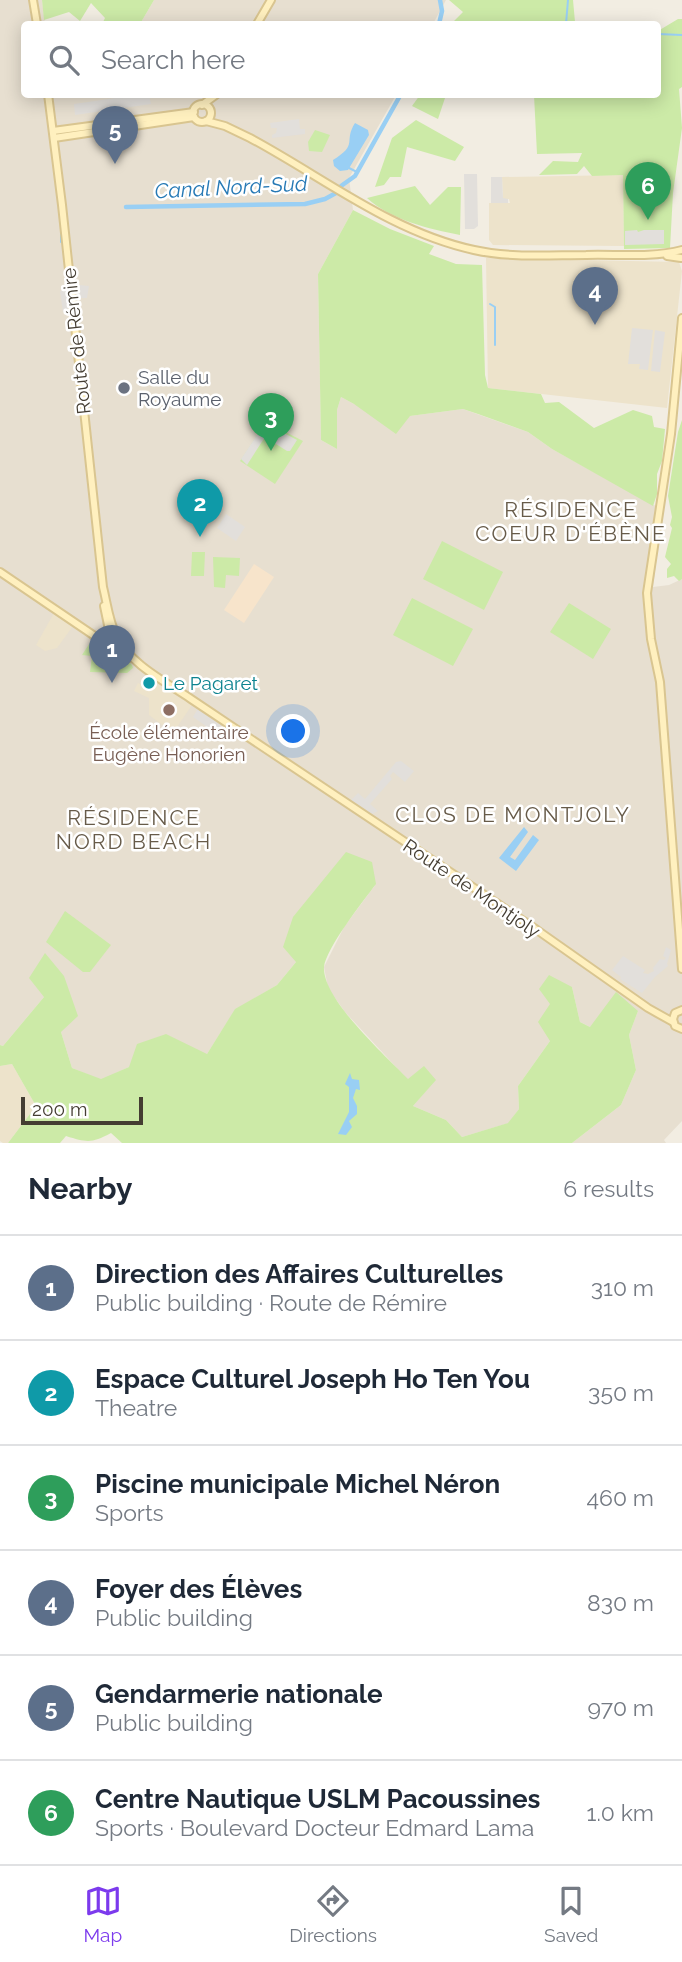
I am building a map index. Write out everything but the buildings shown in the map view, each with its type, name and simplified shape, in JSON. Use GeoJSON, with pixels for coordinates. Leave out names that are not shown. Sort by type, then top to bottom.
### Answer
{"type":"FeatureCollection","features":[{"type":"Feature","properties":{"kind":"street"},"geometry":{"type":"LineString","coordinates":[[33,0],[36,21]]}},
{"type":"Feature","properties":{"kind":"street"},"geometry":{"type":"LineString","coordinates":[[259,21],[271,0]]}},
{"type":"Feature","properties":{"kind":"street","name":"Route de Rémire"},"geometry":{"type":"LineString","coordinates":[[48,98],[107,624],[121,651],[131,661],[148,670]]}},
{"type":"Feature","properties":{"kind":"street"},"geometry":{"type":"LineString","coordinates":[[194,114],[197,107],[212,98]]}},
{"type":"Feature","properties":{"kind":"street"},"geometry":{"type":"LineString","coordinates":[[206,121],[216,98]]}},
{"type":"Feature","properties":{"kind":"street"},"geometry":{"type":"LineString","coordinates":[[202,105],[225,126]]}},
{"type":"Feature","properties":{"kind":"street"},"geometry":{"type":"LineString","coordinates":[[53,134],[194,114]]}},
{"type":"Feature","properties":{"kind":"street"},"geometry":{"type":"LineString","coordinates":[[194,114],[198,121],[225,126],[270,149],[393,220],[452,244],[504,254],[655,254],[682,250],[682,259],[655,254]]}},
{"type":"Feature","properties":{"kind":"street"},"geometry":{"type":"LineString","coordinates":[[682,318],[681,351],[671,434],[648,579],[647,605],[660,682],[682,969]]}},
{"type":"Feature","properties":{"kind":"street"},"geometry":{"type":"LineString","coordinates":[[0,572],[101,640],[114,635]]}},
{"type":"Feature","properties":{"kind":"street","name":"Route de Rémire"},"geometry":{"type":"LineString","coordinates":[[103,587],[114,635]]}},
{"type":"Feature","properties":{"kind":"street"},"geometry":{"type":"LineString","coordinates":[[102,634],[107,624]]}},
{"type":"Feature","properties":{"kind":"street"},"geometry":{"type":"LineString","coordinates":[[90,633],[114,635]]}},
{"type":"Feature","properties":{"kind":"street","name":"Route de Montjoly"},"geometry":{"type":"LineString","coordinates":[[148,670],[682,1029]]}},
{"type":"Feature","properties":{"kind":"street"},"geometry":{"type":"LineString","coordinates":[[656,1013],[679,1010]]}},
{"type":"Feature","properties":{"kind":"street"},"geometry":{"type":"LineString","coordinates":[[673,1022],[679,1010]]}},
{"type":"Feature","properties":{"kind":"shaded area"},"geometry":{"type":"Polygon","coordinates":[[[0,0],[42,0],[45,21],[21,21],[21,98],[394,98],[349,178],[353,210],[318,274],[321,440],[337,449],[337,410],[341,397],[354,404],[410,416],[463,409],[528,432],[552,449],[663,510],[653,587],[669,585],[682,579],[682,1121],[664,1140],[666,1143],[572,1143],[621,1105],[636,1070],[629,1035],[638,1011],[590,1027],[580,1022],[572,987],[550,1004],[550,1041],[518,1086],[519,1109],[509,1123],[462,1137],[446,1120],[413,1106],[435,1080],[408,1080],[345,1012],[328,988],[324,967],[344,927],[376,884],[296,962],[277,985],[235,1010],[207,1054],[129,1067],[101,1080],[72,1068],[61,1032],[44,997],[3,1046],[0,1045],[0,0]]]}},
{"type":"Feature","properties":{"kind":"shaded area"},"geometry":{"type":"Polygon","coordinates":[[[154,0],[446,0],[435,21],[142,21],[154,0]]]}},
{"type":"Feature","properties":{"kind":"shaded area"},"geometry":{"type":"Polygon","coordinates":[[[115,98],[150,98],[151,104],[75,115],[74,104],[115,98]]]}},
{"type":"Feature","properties":{"kind":"shaded area"},"geometry":{"type":"Polygon","coordinates":[[[299,119],[300,129],[305,129],[305,134],[272,138],[277,128],[271,128],[270,123],[299,119]]]}},
{"type":"Feature","properties":{"kind":"shaded area"},"geometry":{"type":"Polygon","coordinates":[[[464,174],[477,174],[478,226],[474,229],[465,229],[464,174]]]}},
{"type":"Feature","properties":{"kind":"shaded area"},"geometry":{"type":"Polygon","coordinates":[[[623,175],[624,246],[493,245],[489,240],[489,203],[510,203],[509,199],[503,199],[502,177],[623,175]]]}},
{"type":"Feature","properties":{"kind":"shaded area"},"geometry":{"type":"Polygon","coordinates":[[[491,177],[502,177],[503,198],[508,199],[508,203],[491,203],[491,177]]]}},
{"type":"Feature","properties":{"kind":"shaded area"},"geometry":{"type":"Polygon","coordinates":[[[664,230],[664,244],[625,245],[625,231],[664,230]]]}},
{"type":"Feature","properties":{"kind":"shaded area"},"geometry":{"type":"Polygon","coordinates":[[[486,258],[679,262],[682,271],[667,408],[488,388],[486,258]]]}},
{"type":"Feature","properties":{"kind":"shaded area"},"geometry":{"type":"Polygon","coordinates":[[[69,284],[89,286],[87,298],[71,298],[72,311],[63,312],[60,291],[70,290],[69,284]]]}},
{"type":"Feature","properties":{"kind":"shaded area"},"geometry":{"type":"Polygon","coordinates":[[[632,328],[653,330],[648,370],[639,369],[640,364],[628,364],[632,328]]]}},
{"type":"Feature","properties":{"kind":"shaded area"},"geometry":{"type":"Polygon","coordinates":[[[655,330],[665,332],[660,372],[651,371],[655,330]]]}},
{"type":"Feature","properties":{"kind":"shaded area"},"geometry":{"type":"Polygon","coordinates":[[[265,423],[297,440],[290,451],[287,451],[265,437],[247,465],[241,459],[265,423]]]}},
{"type":"Feature","properties":{"kind":"shaded area"},"geometry":{"type":"Polygon","coordinates":[[[226,514],[245,527],[236,541],[217,528],[226,514]]]}},
{"type":"Feature","properties":{"kind":"shaded area"},"geometry":{"type":"Polygon","coordinates":[[[254,564],[274,577],[244,623],[224,610],[254,564]]]}},
{"type":"Feature","properties":{"kind":"shaded area"},"geometry":{"type":"Polygon","coordinates":[[[54,613],[73,626],[57,648],[45,651],[36,645],[54,613]]]}},
{"type":"Feature","properties":{"kind":"shaded area","name":"École élémentaire Eugène Honorien"},"geometry":{"type":"Polygon","coordinates":[[[138,683],[152,690],[157,683],[192,705],[173,733],[149,715],[149,698],[134,691],[138,683]]]}},
{"type":"Feature","properties":{"kind":"shaded area"},"geometry":{"type":"Polygon","coordinates":[[[199,707],[223,723],[216,733],[193,717],[199,707]]]}},
{"type":"Feature","properties":{"kind":"shaded area"},"geometry":{"type":"Polygon","coordinates":[[[401,761],[414,771],[405,782],[393,772],[390,776],[392,779],[370,804],[378,811],[372,814],[351,800],[358,793],[365,799],[396,762],[401,761]]]}},
{"type":"Feature","properties":{"kind":"shaded area"},"geometry":{"type":"Polygon","coordinates":[[[666,947],[671,950],[668,966],[642,993],[620,979],[612,970],[623,956],[645,970],[643,973],[648,974],[654,971],[653,968],[660,959],[666,958],[663,956],[666,947]]]}},
{"type":"Feature","properties":{"kind":"shaded area"},"geometry":{"type":"Polygon","coordinates":[[[12,1064],[36,1106],[8,1143],[3,1143],[0,1141],[0,1066],[12,1064]]]}},
{"type":"Feature","properties":{"kind":"green space"},"geometry":{"type":"Polygon","coordinates":[[[42,0],[154,0],[142,21],[104,21],[105,18],[91,3],[80,21],[69,12],[44,20],[42,0]]]}},
{"type":"Feature","properties":{"kind":"green space"},"geometry":{"type":"Polygon","coordinates":[[[449,0],[573,0],[575,21],[454,21],[463,12],[449,0]]]}},
{"type":"Feature","properties":{"kind":"green space"},"geometry":{"type":"Polygon","coordinates":[[[682,19],[682,87],[679,89],[682,128],[673,193],[670,248],[624,249],[623,175],[592,176],[584,166],[577,174],[539,175],[553,161],[578,162],[582,153],[537,154],[534,98],[661,98],[661,29],[682,19]]]}},
{"type":"Feature","properties":{"kind":"green space"},"geometry":{"type":"Polygon","coordinates":[[[418,98],[445,98],[438,119],[412,106],[418,98]]]}},
{"type":"Feature","properties":{"kind":"green space"},"geometry":{"type":"Polygon","coordinates":[[[416,120],[464,147],[455,161],[407,147],[401,177],[390,177],[384,185],[375,187],[392,138],[416,120]]]}},
{"type":"Feature","properties":{"kind":"green space"},"geometry":{"type":"Polygon","coordinates":[[[315,130],[330,135],[322,152],[309,151],[308,142],[315,130]]]}},
{"type":"Feature","properties":{"kind":"green space"},"geometry":{"type":"Polygon","coordinates":[[[415,186],[430,205],[448,187],[461,187],[460,235],[399,218],[367,198],[415,186]]]}},
{"type":"Feature","properties":{"kind":"green space"},"geometry":{"type":"Polygon","coordinates":[[[353,210],[390,229],[434,246],[429,254],[456,264],[482,265],[485,375],[488,388],[541,394],[545,403],[559,402],[594,428],[633,410],[652,416],[654,427],[665,429],[662,461],[657,474],[657,494],[653,506],[552,449],[528,432],[463,409],[410,416],[396,434],[341,397],[337,410],[337,449],[321,440],[318,274],[353,210]]]}},
{"type":"Feature","properties":{"kind":"green space"},"geometry":{"type":"Polygon","coordinates":[[[682,420],[682,579],[679,581],[674,576],[667,578],[667,569],[671,564],[665,557],[672,528],[668,496],[682,420]]]}},
{"type":"Feature","properties":{"kind":"green space"},"geometry":{"type":"Polygon","coordinates":[[[266,422],[303,441],[275,484],[240,461],[266,422]]]}},
{"type":"Feature","properties":{"kind":"green space"},"geometry":{"type":"Polygon","coordinates":[[[442,541],[503,572],[484,610],[423,579],[442,541]]]}},
{"type":"Feature","properties":{"kind":"green space"},"geometry":{"type":"Polygon","coordinates":[[[192,552],[205,552],[204,576],[191,576],[192,552]]]}},
{"type":"Feature","properties":{"kind":"green space"},"geometry":{"type":"Polygon","coordinates":[[[213,557],[240,558],[239,576],[226,575],[225,588],[214,587],[213,557]]]}},
{"type":"Feature","properties":{"kind":"green space"},"geometry":{"type":"Polygon","coordinates":[[[412,598],[473,629],[453,666],[393,635],[412,598]]]}},
{"type":"Feature","properties":{"kind":"green space"},"geometry":{"type":"Polygon","coordinates":[[[569,603],[611,629],[593,659],[550,632],[569,603]]]}},
{"type":"Feature","properties":{"kind":"green space"},"geometry":{"type":"Polygon","coordinates":[[[93,638],[101,643],[112,644],[133,668],[127,673],[90,672],[92,656],[82,655],[93,638]]]}},
{"type":"Feature","properties":{"kind":"green space"},"geometry":{"type":"Polygon","coordinates":[[[346,852],[372,862],[376,884],[331,948],[324,967],[326,980],[333,995],[357,1027],[408,1079],[424,1066],[436,1080],[413,1106],[446,1120],[462,1137],[508,1123],[519,1109],[518,1086],[550,1041],[538,1022],[550,1004],[539,989],[549,975],[572,987],[580,1022],[590,1027],[616,992],[638,1011],[629,1035],[636,1070],[621,1105],[572,1143],[122,1143],[111,1133],[90,1141],[66,1136],[60,1143],[8,1143],[36,1106],[12,1064],[0,1066],[0,1045],[3,1046],[44,997],[29,978],[45,953],[64,976],[78,1016],[61,1032],[72,1068],[101,1079],[129,1067],[137,1044],[166,1034],[207,1054],[235,1009],[277,985],[296,962],[283,947],[293,917],[346,852]]]}},
{"type":"Feature","properties":{"kind":"green space"},"geometry":{"type":"Polygon","coordinates":[[[65,911],[111,945],[90,972],[83,972],[46,942],[65,911]]]}},
{"type":"Feature","properties":{"kind":"water"},"geometry":{"type":"Polygon","coordinates":[[[355,123],[368,130],[369,135],[348,170],[340,171],[334,166],[333,160],[346,150],[355,123]]]}},
{"type":"Feature","properties":{"kind":"water"},"geometry":{"type":"Polygon","coordinates":[[[524,827],[528,832],[510,857],[515,860],[533,835],[539,840],[516,871],[499,858],[524,827]]]}},
{"type":"Feature","properties":{"kind":"water"},"geometry":{"type":"Polygon","coordinates":[[[350,1073],[352,1079],[359,1080],[360,1090],[356,1089],[353,1098],[357,1114],[349,1121],[352,1127],[346,1135],[338,1134],[349,1112],[349,1087],[345,1084],[350,1073]]]}},
{"type":"Feature","properties":{"kind":"waterway","name":"Canal Nord-Sud"},"geometry":{"type":"LineString","coordinates":[[440,0],[442,11],[440,21]]}},
{"type":"Feature","properties":{"kind":"waterway"},"geometry":{"type":"LineString","coordinates":[[566,21],[568,0]]}},
{"type":"Feature","properties":{"kind":"waterway"},"geometry":{"type":"LineString","coordinates":[[661,34],[682,35]]}},
{"type":"Feature","properties":{"kind":"waterway","name":"Canal Nord-Sud"},"geometry":{"type":"LineString","coordinates":[[341,186],[355,176],[399,98]]}},
{"type":"Feature","properties":{"kind":"waterway"},"geometry":{"type":"LineString","coordinates":[[349,168],[357,172]]}},
{"type":"Feature","properties":{"kind":"waterway","name":"Canal Nord-Sud"},"geometry":{"type":"LineString","coordinates":[[126,207],[305,204],[336,193]]}},
{"type":"Feature","properties":{"kind":"waterway"},"geometry":{"type":"LineString","coordinates":[[61,226],[61,242]]}},
{"type":"Feature","properties":{"kind":"waterway"},"geometry":{"type":"LineString","coordinates":[[490,304],[495,307],[495,345]]}},
{"type":"Feature","properties":{"kind":"place","name":"Gendarmerie nationale"},"geometry":{"type":"Point","coordinates":[115,164]}},
{"type":"Feature","properties":{"kind":"place","name":"Centre Nautique USLM Pacoussines"},"geometry":{"type":"Point","coordinates":[648,220]}},
{"type":"Feature","properties":{"kind":"place","name":"Foyer des Élèves"},"geometry":{"type":"Point","coordinates":[595,325]}},
{"type":"Feature","properties":{"kind":"place","name":"Salle du Royaume"},"geometry":{"type":"Point","coordinates":[124,388]}},
{"type":"Feature","properties":{"kind":"place","name":"Piscine municipale Michel Néron"},"geometry":{"type":"Point","coordinates":[271,451]}},
{"type":"Feature","properties":{"kind":"place","name":"Espace Culturel Joseph Ho Ten You"},"geometry":{"type":"Point","coordinates":[200,537]}},
{"type":"Feature","properties":{"kind":"place","name":"Direction des Affaires Culturelles"},"geometry":{"type":"Point","coordinates":[112,683]}},
{"type":"Feature","properties":{"kind":"place","name":"Le Pagaret"},"geometry":{"type":"Point","coordinates":[149,683]}},
{"type":"Feature","properties":{"kind":"place","name":"École élémentaire Eugène Honorien"},"geometry":{"type":"Point","coordinates":[169,710]}},
{"type":"Feature","properties":{"kind":"district","name":"RÉSIDENCE COEUR D'ÉBÈNE"},"geometry":{"type":"Point","coordinates":[571,521]}},
{"type":"Feature","properties":{"kind":"district","name":"CLOS DE MONTJOLY"},"geometry":{"type":"Point","coordinates":[513,814]}},
{"type":"Feature","properties":{"kind":"district","name":"RÉSIDENCE NORD BEACH"},"geometry":{"type":"Point","coordinates":[134,829]}}]}
